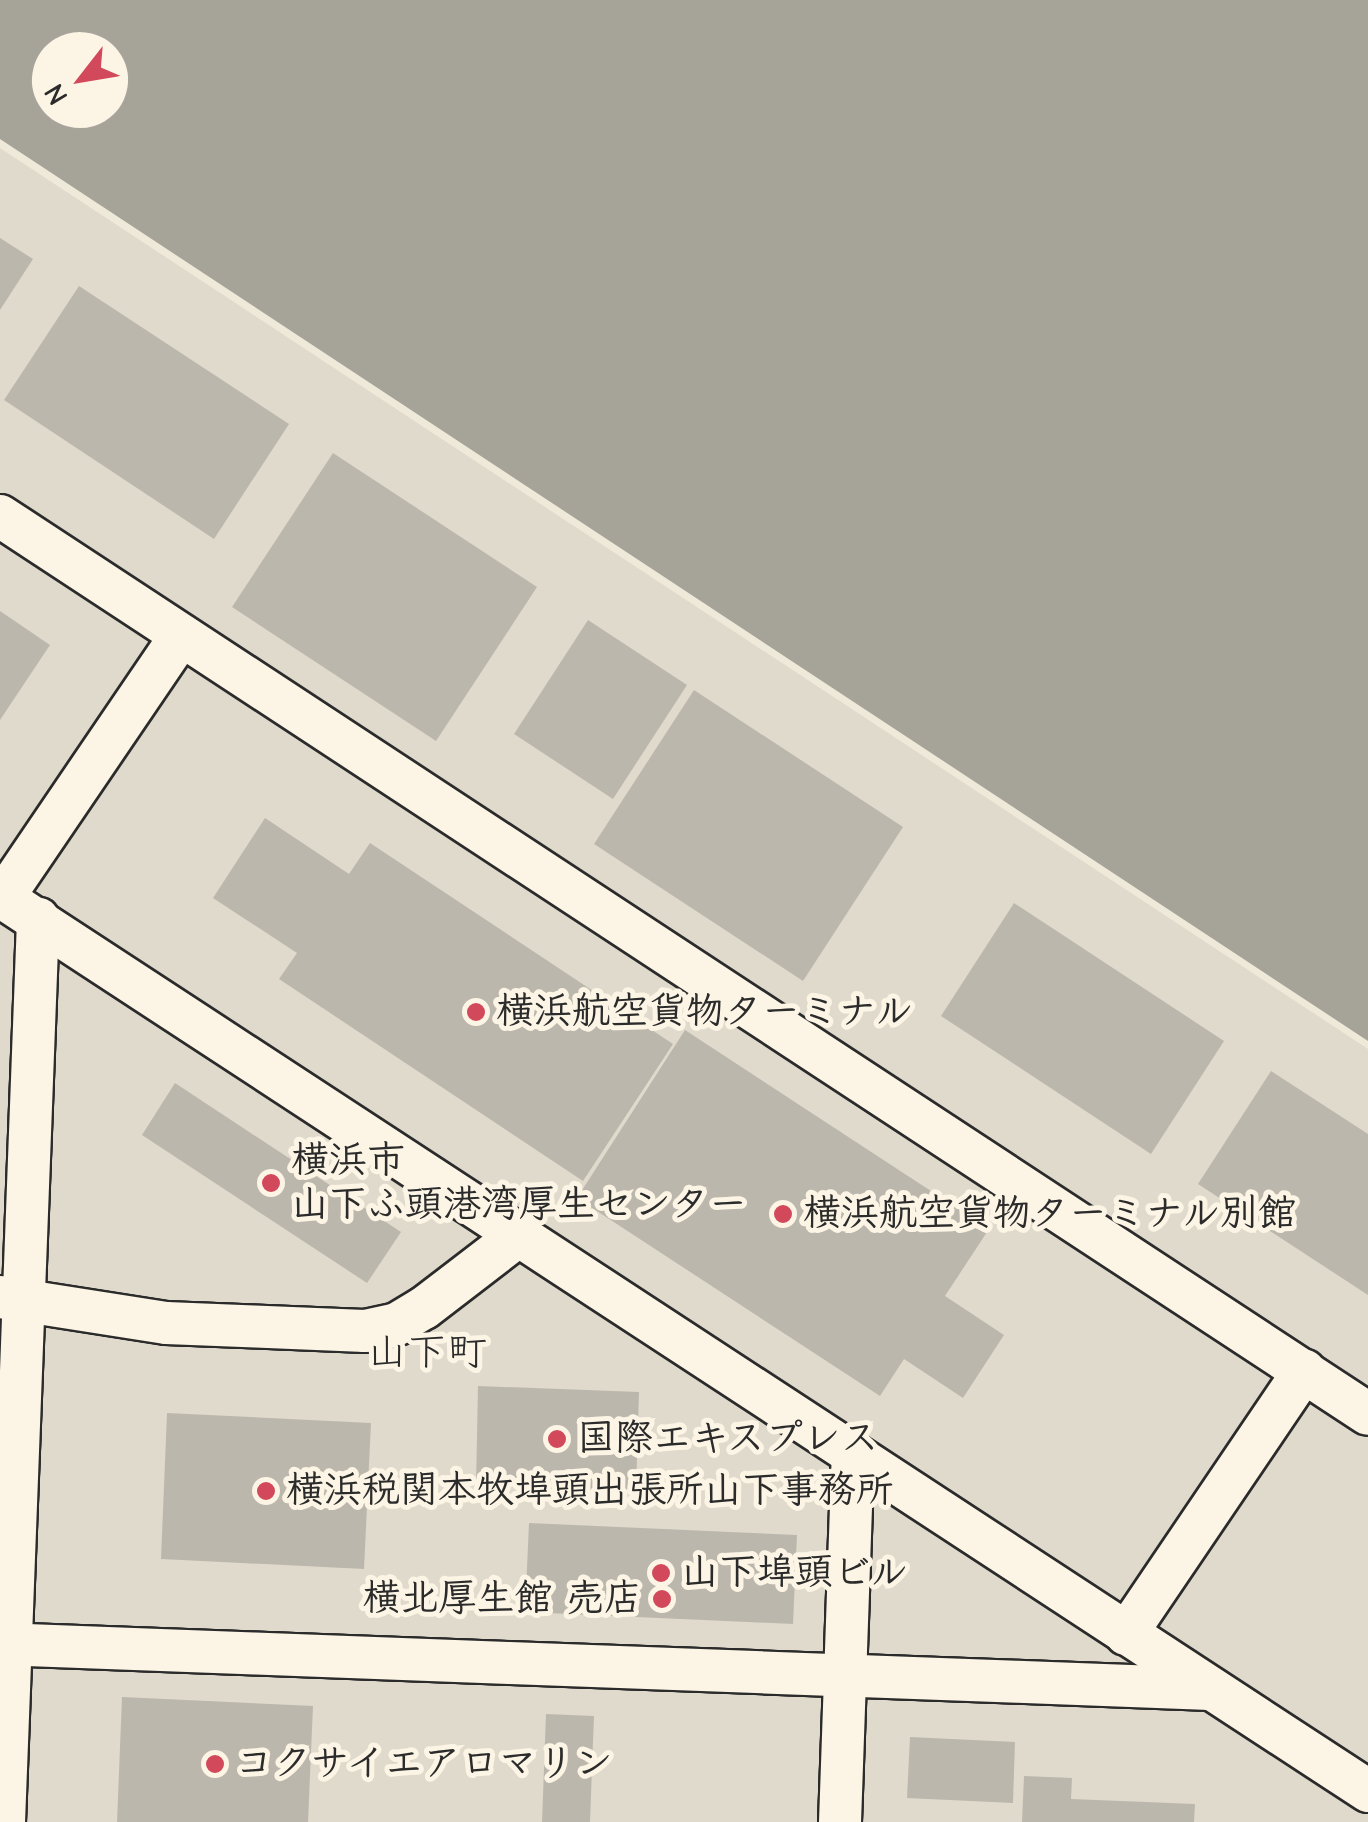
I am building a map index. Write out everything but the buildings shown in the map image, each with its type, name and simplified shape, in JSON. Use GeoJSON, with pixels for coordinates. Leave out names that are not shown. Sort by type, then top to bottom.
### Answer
{"type":"FeatureCollection","features":[{"type":"Feature","properties":{"kind":"lane"},"geometry":{"type":"LineString","coordinates":[[0,516],[1368,1414]]}},
{"type":"Feature","properties":{"kind":"lane"},"geometry":{"type":"LineString","coordinates":[[4,1822],[14,904],[181,636]]}},
{"type":"Feature","properties":{"kind":"lane"},"geometry":{"type":"LineString","coordinates":[[14,904],[1368,1791],[1367,1822]]}},
{"type":"Feature","properties":{"kind":"lane"},"geometry":{"type":"LineString","coordinates":[[12,1300],[166,1324],[365,1331],[397,1324],[424,1308],[519,1234]]}},
{"type":"Feature","properties":{"kind":"lane"},"geometry":{"type":"LineString","coordinates":[[1126,1634],[1304,1372]]}},
{"type":"Feature","properties":{"kind":"lane"},"geometry":{"type":"LineString","coordinates":[[840,1822],[853,1454]]}},
{"type":"Feature","properties":{"kind":"lane"},"geometry":{"type":"LineString","coordinates":[[5,1644],[846,1679],[1211,1689]]}},
{"type":"Feature","properties":{"kind":"shaded area"},"geometry":{"type":"Polygon","coordinates":[[[0,0],[1368,0],[1368,1041],[0,139],[0,0]]]}},
{"type":"Feature","properties":{"kind":"shaded area"},"geometry":{"type":"Polygon","coordinates":[[[0,148],[1368,1049],[1368,1822],[0,1822],[0,148]]]}},
{"type":"Feature","properties":{"kind":"place","name":"横浜航空貨物ターミナル"},"geometry":{"type":"Point","coordinates":[476,1012]}},
{"type":"Feature","properties":{"kind":"place","name":"横浜市 山下ふ頭港湾厚生センター"},"geometry":{"type":"Point","coordinates":[271,1183]}},
{"type":"Feature","properties":{"kind":"place","name":"横浜航空貨物ターミナル別館"},"geometry":{"type":"Point","coordinates":[783,1214]}},
{"type":"Feature","properties":{"kind":"place","name":"国際エキスプレス"},"geometry":{"type":"Point","coordinates":[557,1439]}},
{"type":"Feature","properties":{"kind":"place","name":"横浜税関本牧埠頭出張所山下事務所"},"geometry":{"type":"Point","coordinates":[266,1491]}},
{"type":"Feature","properties":{"kind":"place","name":"山下埠頭ビル"},"geometry":{"type":"Point","coordinates":[661,1573]}},
{"type":"Feature","properties":{"kind":"place","name":"横北厚生館 売店"},"geometry":{"type":"Point","coordinates":[662,1599]}},
{"type":"Feature","properties":{"kind":"place","name":"コクサイエアロマリン"},"geometry":{"type":"Point","coordinates":[215,1764]}},
{"type":"Feature","properties":{"kind":"district","name":"山下町"},"geometry":{"type":"Point","coordinates":[427,1352]}}]}
